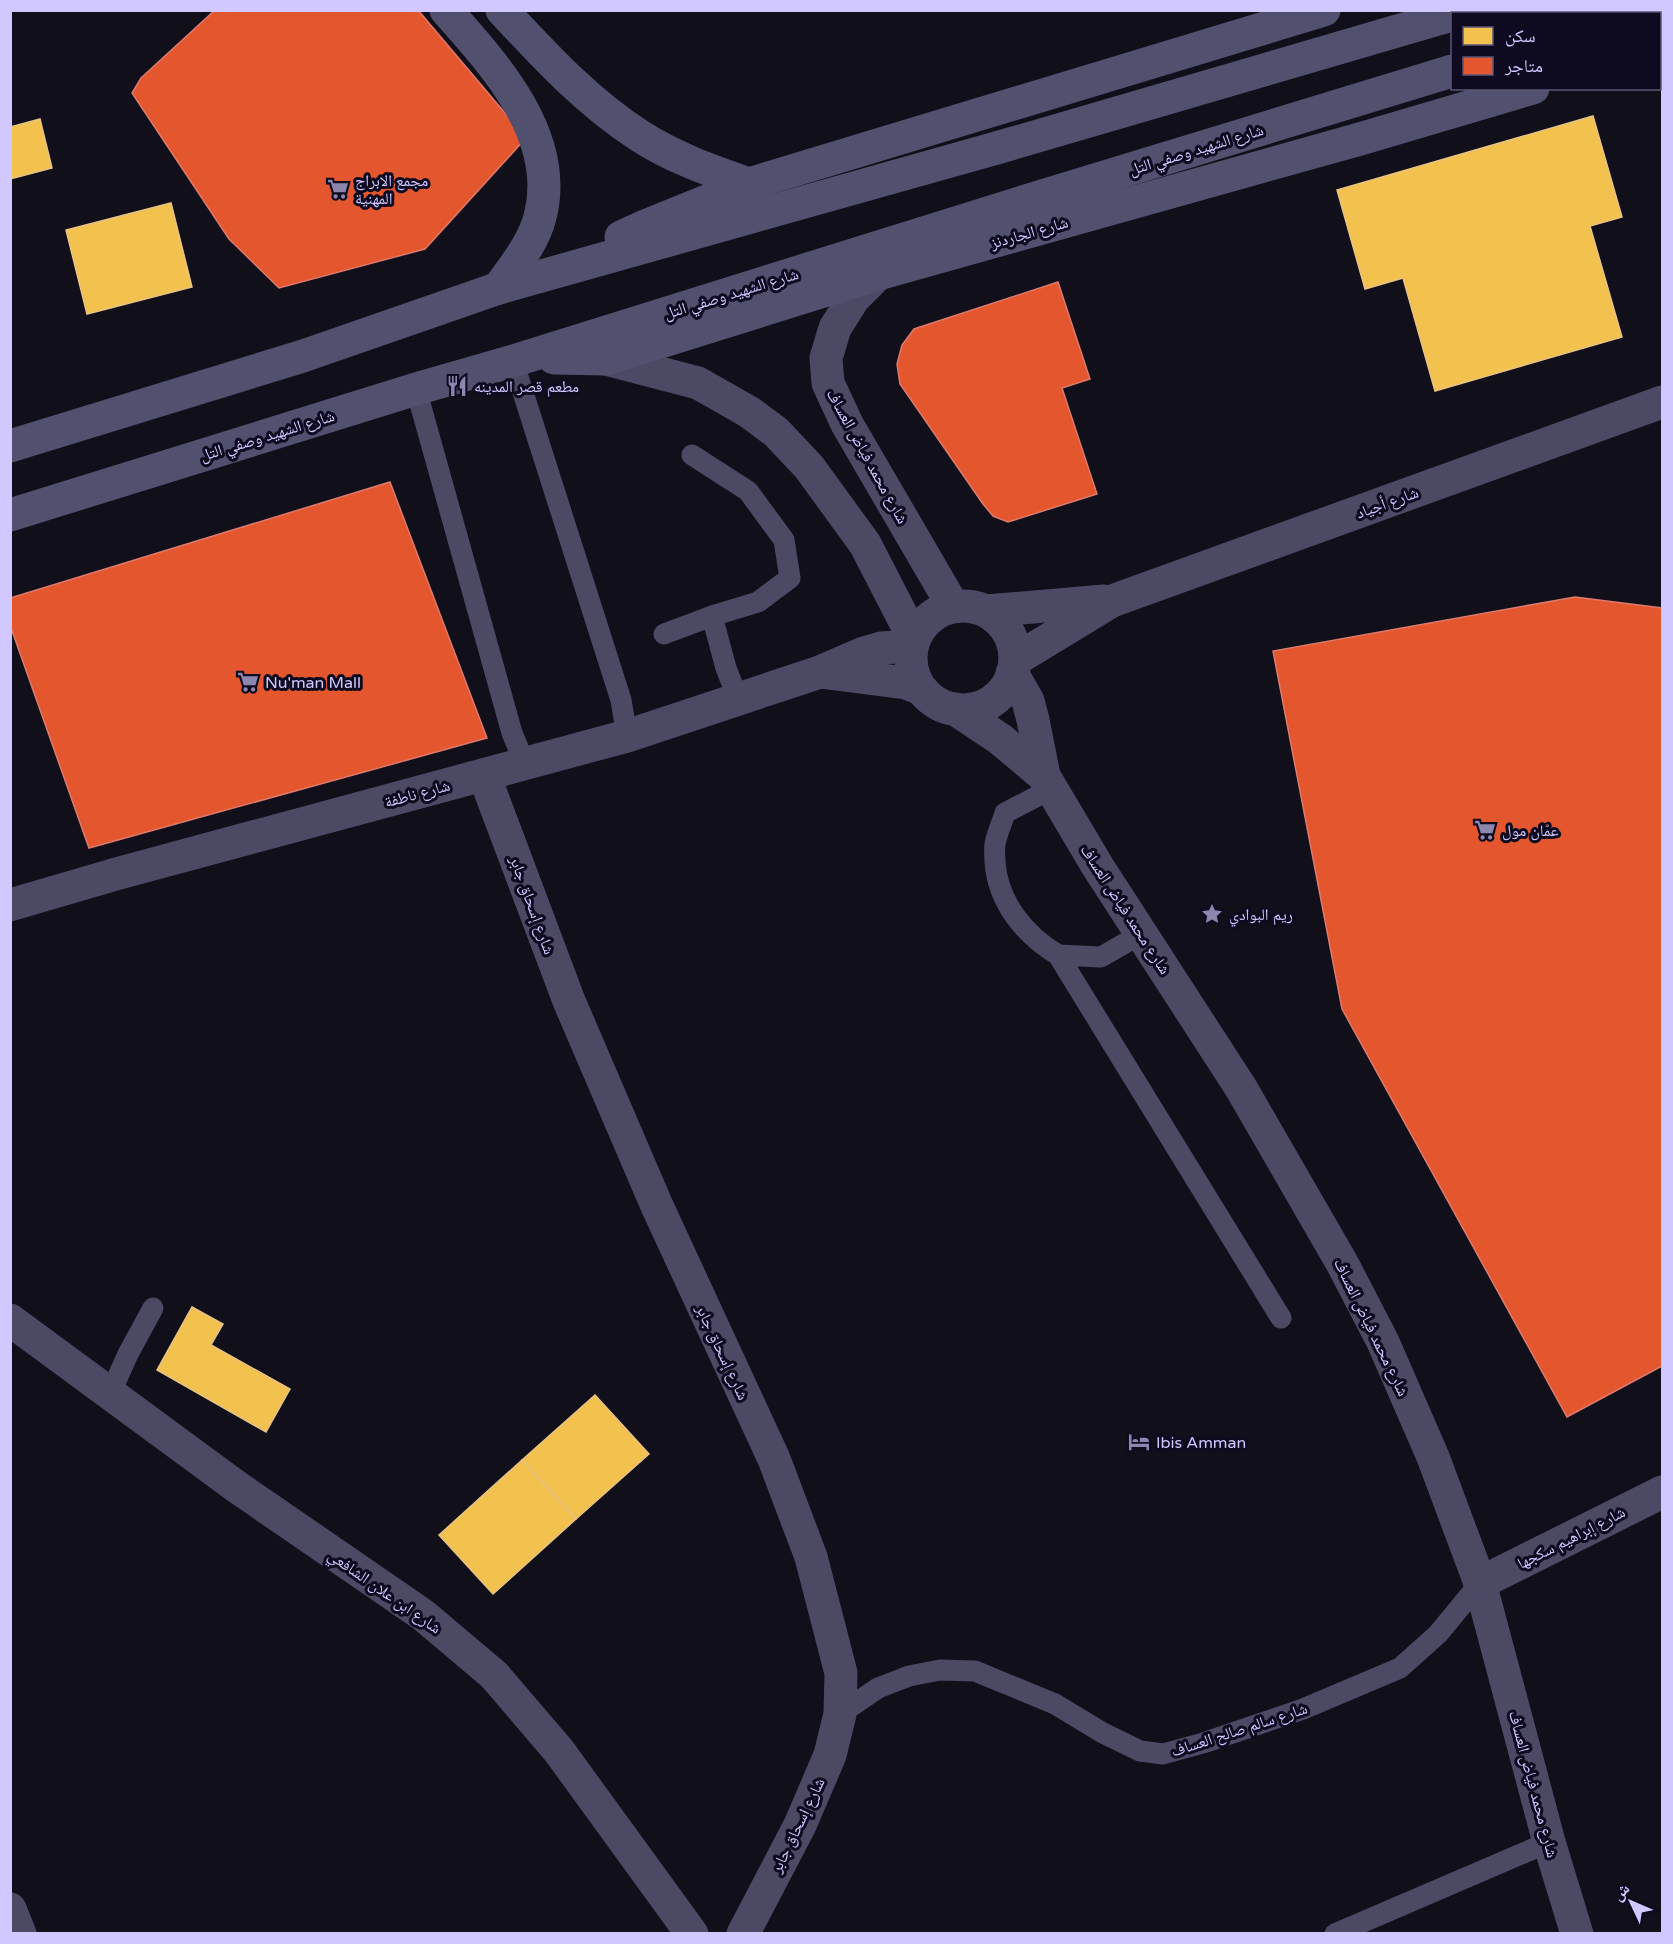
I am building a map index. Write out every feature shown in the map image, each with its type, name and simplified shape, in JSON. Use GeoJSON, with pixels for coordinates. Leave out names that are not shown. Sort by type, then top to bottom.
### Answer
{"type":"FeatureCollection","features":[{"type":"Feature","properties":{"kind":"main road"},"geometry":{"type":"LineString","coordinates":[[446,10],[494,66],[511,91],[537,141],[541,160],[544,197],[540,219],[527,248],[499,288]]}},
{"type":"Feature","properties":{"kind":"main road"},"geometry":{"type":"LineString","coordinates":[[502,10],[571,82],[641,137],[686,160],[749,184]]}},
{"type":"Feature","properties":{"kind":"main road"},"geometry":{"type":"LineString","coordinates":[[552,274],[645,226],[749,184],[1324,10]]}},
{"type":"Feature","properties":{"kind":"main road"},"geometry":{"type":"LineString","coordinates":[[10,446],[303,356],[499,288],[1451,15]]}},
{"type":"Feature","properties":{"kind":"main road","name":"شارع الشهيد وصفي التل"},"geometry":{"type":"LineString","coordinates":[[10,515],[1451,71]]}},
{"type":"Feature","properties":{"kind":"main road","name":"شارع الجاردنز"},"geometry":{"type":"LineString","coordinates":[[519,359],[606,359],[878,274],[1526,90]]}},
{"type":"Feature","properties":{"kind":"street","name":"شارع محمد فياض العساف"},"geometry":{"type":"LineString","coordinates":[[878,274],[854,298],[835,328],[826,358],[828,383],[847,424],[953,606]]}},
{"type":"Feature","properties":{"kind":"street"},"geometry":{"type":"LineString","coordinates":[[606,359],[698,383],[749,412],[777,432],[809,467],[866,544],[913,643]]}},
{"type":"Feature","properties":{"kind":"street","name":"شارع أجياد"},"geometry":{"type":"LineString","coordinates":[[1013,667],[1112,601],[1662,402]]}},
{"type":"Feature","properties":{"kind":"street","name":"شارع أجياد"},"geometry":{"type":"LineString","coordinates":[[986,611],[1112,601]]}},
{"type":"Feature","properties":{"kind":"street"},"geometry":{"type":"LineString","coordinates":[[953,606],[970,606],[986,611],[998,620],[1011,639],[1013,667],[1007,684],[990,702],[979,707],[955,709],[936,702],[921,689],[914,675],[911,661],[913,643],[918,632],[929,618],[953,606]]}},
{"type":"Feature","properties":{"kind":"street","name":"شارع ناطفة"},"geometry":{"type":"LineString","coordinates":[[10,905],[93,880],[627,736],[820,672],[864,653],[913,643]]}},
{"type":"Feature","properties":{"kind":"street","name":"شارع محمد فياض العساف"},"geometry":{"type":"LineString","coordinates":[[1013,667],[1034,720],[1048,783]]}},
{"type":"Feature","properties":{"kind":"street","name":"شارع ناطفة"},"geometry":{"type":"LineString","coordinates":[[820,672],[906,683],[921,689]]}},
{"type":"Feature","properties":{"kind":"street","name":"شارع محمد فياض العساف"},"geometry":{"type":"LineString","coordinates":[[955,709],[1000,739],[1048,783],[1098,867],[1236,1079],[1383,1342],[1433,1457],[1480,1583],[1549,1842],[1577,1934]]}},
{"type":"Feature","properties":{"kind":"street","name":"شارع إسحاق جابر"},"geometry":{"type":"LineString","coordinates":[[484,775],[569,1001],[657,1206],[774,1459],[811,1557],[840,1673],[840,1714],[830,1755],[800,1825],[743,1934]]}},
{"type":"Feature","properties":{"kind":"street","name":"شارع ابن علان الشافعي"},"geometry":{"type":"LineString","coordinates":[[10,1320],[111,1392],[237,1487],[423,1615],[494,1675],[560,1751],[692,1934]]}},
{"type":"Feature","properties":{"kind":"street","name":"شارع إبراهيم سكجها"},"geometry":{"type":"LineString","coordinates":[[1480,1583],[1662,1492]]}},
{"type":"Feature","properties":{"kind":"street"},"geometry":{"type":"LineString","coordinates":[[10,1909],[20,1934]]}},
{"type":"Feature","properties":{"kind":"lane"},"geometry":{"type":"LineString","coordinates":[[519,359],[621,700],[627,736]]}},
{"type":"Feature","properties":{"kind":"lane"},"geometry":{"type":"LineString","coordinates":[[416,389],[509,722],[525,764]]}},
{"type":"Feature","properties":{"kind":"lane"},"geometry":{"type":"LineString","coordinates":[[664,634],[758,602],[789,578],[784,540],[748,490],[692,455]]}},
{"type":"Feature","properties":{"kind":"lane"},"geometry":{"type":"LineString","coordinates":[[712,616],[726,668],[738,699]]}},
{"type":"Feature","properties":{"kind":"lane"},"geometry":{"type":"LineString","coordinates":[[1048,783],[1005,813],[994,846],[996,874],[1005,902],[1039,944],[1058,955],[1101,957],[1141,934]]}},
{"type":"Feature","properties":{"kind":"lane"},"geometry":{"type":"LineString","coordinates":[[1058,955],[1281,1318]]}},
{"type":"Feature","properties":{"kind":"lane"},"geometry":{"type":"LineString","coordinates":[[111,1392],[153,1308]]}},
{"type":"Feature","properties":{"kind":"lane","name":"شارع سالم صالح العساف"},"geometry":{"type":"LineString","coordinates":[[840,1714],[878,1688],[909,1676],[940,1670],[975,1671],[1055,1704],[1103,1733],[1140,1751],[1163,1754],[1303,1709],[1401,1668],[1438,1634],[1480,1583]]}},
{"type":"Feature","properties":{"kind":"lane"},"geometry":{"type":"LineString","coordinates":[[1335,1934],[1549,1842]]}},
{"type":"Feature","properties":{"kind":"building: سكن"},"geometry":{"type":"Polygon","coordinates":[[[1593,116],[1622,217],[1590,226],[1622,337],[1435,391],[1403,278],[1365,289],[1337,190],[1593,116]]]}},
{"type":"Feature","properties":{"kind":"building: سكن"},"geometry":{"type":"Polygon","coordinates":[[[40,119],[52,168],[10,179],[10,127],[40,119]]]}},
{"type":"Feature","properties":{"kind":"building: سكن"},"geometry":{"type":"Polygon","coordinates":[[[171,203],[192,287],[87,314],[66,230],[171,203]]]}},
{"type":"Feature","properties":{"kind":"building: سكن"},"geometry":{"type":"Polygon","coordinates":[[[192,1307],[223,1324],[211,1345],[290,1389],[266,1432],[157,1370],[192,1307]]]}},
{"type":"Feature","properties":{"kind":"building: سكن"},"geometry":{"type":"Polygon","coordinates":[[[595,1395],[649,1454],[576,1519],[522,1460],[595,1395]]]}},
{"type":"Feature","properties":{"kind":"building: سكن"},"geometry":{"type":"Polygon","coordinates":[[[522,1460],[576,1519],[493,1594],[439,1535],[522,1460]]]}},
{"type":"Feature","properties":{"kind":"building: متاجر","name":"مجمع الابراج المهنية"},"geometry":{"type":"Polygon","coordinates":[[[215,10],[418,10],[526,138],[425,249],[279,288],[229,239],[132,93],[141,78],[215,10]]]}},
{"type":"Feature","properties":{"kind":"building: متاجر"},"geometry":{"type":"Polygon","coordinates":[[[1058,282],[1090,379],[1062,388],[1097,494],[1008,522],[993,516],[983,504],[900,384],[897,364],[902,345],[914,329],[1058,282]]]}},
{"type":"Feature","properties":{"kind":"building: متاجر","name":"Nu'man Mall"},"geometry":{"type":"Polygon","coordinates":[[[390,482],[487,738],[89,848],[10,625],[10,598],[390,482]]]}},
{"type":"Feature","properties":{"kind":"building: متاجر","name":"عمّان مول"},"geometry":{"type":"Polygon","coordinates":[[[1575,597],[1662,608],[1662,1366],[1567,1417],[1342,1009],[1273,651],[1575,597]]]}},
{"type":"Feature","properties":{"kind":"place","name":"مجمع الابراج المهنية"},"geometry":{"type":"Point","coordinates":[338,189]}},
{"type":"Feature","properties":{"kind":"place","name":"مطعم قصر المدينه"},"geometry":{"type":"Point","coordinates":[457,386]}},
{"type":"Feature","properties":{"kind":"place","name":"Nu'man Mall"},"geometry":{"type":"Point","coordinates":[248,682]}},
{"type":"Feature","properties":{"kind":"place","name":"عمّان مول"},"geometry":{"type":"Point","coordinates":[1485,830]}},
{"type":"Feature","properties":{"kind":"place","name":"ريم البوادي"},"geometry":{"type":"Point","coordinates":[1212,914]}},
{"type":"Feature","properties":{"kind":"place","name":"Ibis Amman"},"geometry":{"type":"Point","coordinates":[1139,1442]}}]}
